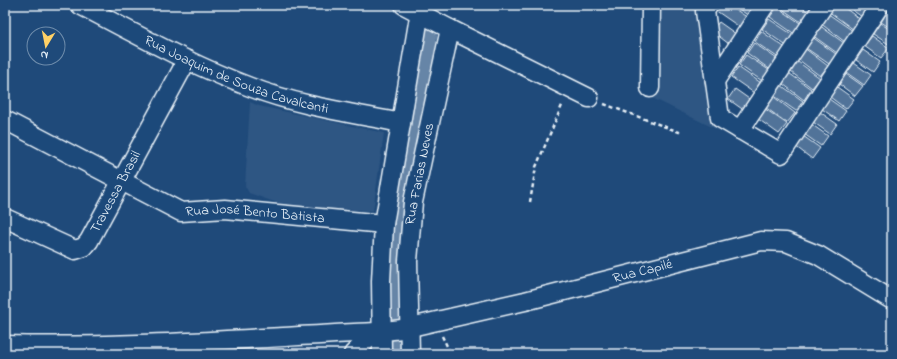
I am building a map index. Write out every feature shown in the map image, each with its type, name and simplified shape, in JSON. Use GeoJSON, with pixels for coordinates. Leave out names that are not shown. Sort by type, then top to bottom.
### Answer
{"type":"FeatureCollection","features":[{"type":"Feature","properties":{"kind":"street","name":"Rua Joaquim de Souza Cavalcanti"},"geometry":{"type":"LineString","coordinates":[[80,5],[187,60],[250,87],[321,108],[401,123]]}},
{"type":"Feature","properties":{"kind":"street"},"geometry":{"type":"LineString","coordinates":[[404,5],[421,9],[450,29],[589,98]]}},
{"type":"Feature","properties":{"kind":"street"},"geometry":{"type":"LineString","coordinates":[[650,88],[651,5]]}},
{"type":"Feature","properties":{"kind":"street"},"geometry":{"type":"LineString","coordinates":[[709,5],[705,11],[720,118],[781,154],[880,5]]}},
{"type":"Feature","properties":{"kind":"street"},"geometry":{"type":"LineString","coordinates":[[715,80],[765,5]]}},
{"type":"Feature","properties":{"kind":"street"},"geometry":{"type":"LineString","coordinates":[[740,130],[824,5]]}},
{"type":"Feature","properties":{"kind":"street","name":"Rua Farias Neves"},"geometry":{"type":"LineString","coordinates":[[410,354],[391,330],[381,281],[384,224],[421,9]]}},
{"type":"Feature","properties":{"kind":"street","name":"Rua Farias Neves"},"geometry":{"type":"LineString","coordinates":[[382,354],[391,330],[408,261],[413,202],[450,29]]}},
{"type":"Feature","properties":{"kind":"street","name":"Travessa Brasil"},"geometry":{"type":"LineString","coordinates":[[5,218],[75,250],[79,250],[89,241],[187,60]]}},
{"type":"Feature","properties":{"kind":"street","name":"Rua José Bento Batista"},"geometry":{"type":"LineString","coordinates":[[5,120],[181,212],[225,209],[384,224]]}},
{"type":"Feature","properties":{"kind":"street","name":"Rua Capilé"},"geometry":{"type":"LineString","coordinates":[[5,345],[43,346],[178,341],[391,330],[525,301],[761,241],[786,242],[818,254],[892,300]]}},
{"type":"Feature","properties":{"kind":"street"},"geometry":{"type":"LineString","coordinates":[[353,354],[391,330]]}},
{"type":"Feature","properties":{"kind":"path"},"geometry":{"type":"LineString","coordinates":[[530,202],[536,167],[569,88]]}},
{"type":"Feature","properties":{"kind":"path"},"geometry":{"type":"LineString","coordinates":[[589,98],[682,133]]}},
{"type":"Feature","properties":{"kind":"shaded area"},"geometry":{"type":"Polygon","coordinates":[[[646,5],[699,5],[718,130],[642,93],[646,5]]]}},
{"type":"Feature","properties":{"kind":"shaded area"},"geometry":{"type":"Polygon","coordinates":[[[250,102],[259,106],[384,133],[373,211],[314,208],[303,212],[249,193],[245,186],[250,102]]]}},
{"type":"Feature","properties":{"kind":"building"},"geometry":{"type":"Polygon","coordinates":[[[718,5],[729,5],[748,18],[741,28],[715,10],[718,5]]]}},
{"type":"Feature","properties":{"kind":"building"},"geometry":{"type":"Polygon","coordinates":[[[733,5],[755,5],[749,16],[733,5]]]}},
{"type":"Feature","properties":{"kind":"building"},"geometry":{"type":"Polygon","coordinates":[[[799,5],[811,14],[804,24],[778,6],[799,5]]]}},
{"type":"Feature","properties":{"kind":"building"},"geometry":{"type":"Polygon","coordinates":[[[833,5],[841,5],[861,20],[854,30],[828,11],[833,5]]]}},
{"type":"Feature","properties":{"kind":"building"},"geometry":{"type":"Polygon","coordinates":[[[845,5],[866,5],[869,7],[862,17],[845,5]]]}},
{"type":"Feature","properties":{"kind":"building"},"geometry":{"type":"Polygon","coordinates":[[[777,7],[803,25],[796,35],[770,17],[777,7]]]}},
{"type":"Feature","properties":{"kind":"building"},"geometry":{"type":"Polygon","coordinates":[[[888,11],[892,14],[892,29],[881,22],[888,11]]]}},
{"type":"Feature","properties":{"kind":"building"},"geometry":{"type":"Polygon","coordinates":[[[827,13],[853,31],[845,42],[820,23],[827,13]]]}},
{"type":"Feature","properties":{"kind":"building"},"geometry":{"type":"Polygon","coordinates":[[[769,19],[796,37],[788,47],[762,29],[769,19]]]}},
{"type":"Feature","properties":{"kind":"building"},"geometry":{"type":"Polygon","coordinates":[[[719,22],[736,34],[729,44],[712,31],[719,22]]]}},
{"type":"Feature","properties":{"kind":"building"},"geometry":{"type":"Polygon","coordinates":[[[880,23],[892,31],[892,43],[890,45],[873,34],[880,23]]]}},
{"type":"Feature","properties":{"kind":"building"},"geometry":{"type":"Polygon","coordinates":[[[819,25],[844,43],[837,53],[812,35],[819,25]]]}},
{"type":"Feature","properties":{"kind":"building"},"geometry":{"type":"Polygon","coordinates":[[[761,31],[787,49],[780,59],[755,42],[761,31]]]}},
{"type":"Feature","properties":{"kind":"building"},"geometry":{"type":"Polygon","coordinates":[[[811,36],[836,54],[829,64],[803,46],[811,36]]]}},
{"type":"Feature","properties":{"kind":"building"},"geometry":{"type":"Polygon","coordinates":[[[872,36],[889,48],[881,58],[864,46],[872,36]]]}},
{"type":"Feature","properties":{"kind":"building"},"geometry":{"type":"Polygon","coordinates":[[[754,43],[780,61],[772,71],[747,53],[754,43]]]}},
{"type":"Feature","properties":{"kind":"building"},"geometry":{"type":"Polygon","coordinates":[[[803,47],[828,66],[820,76],[795,57],[803,47]]]}},
{"type":"Feature","properties":{"kind":"building"},"geometry":{"type":"Polygon","coordinates":[[[863,50],[880,62],[873,72],[856,60],[863,50]]]}},
{"type":"Feature","properties":{"kind":"building"},"geometry":{"type":"Polygon","coordinates":[[[746,55],[772,72],[765,83],[739,65],[746,55]]]}},
{"type":"Feature","properties":{"kind":"building"},"geometry":{"type":"Polygon","coordinates":[[[794,59],[820,78],[812,88],[787,69],[794,59]]]}},
{"type":"Feature","properties":{"kind":"building"},"geometry":{"type":"Polygon","coordinates":[[[854,63],[871,75],[864,85],[847,73],[854,63]]]}},
{"type":"Feature","properties":{"kind":"building"},"geometry":{"type":"Polygon","coordinates":[[[738,67],[764,85],[757,95],[731,77],[738,67]]]}},
{"type":"Feature","properties":{"kind":"building"},"geometry":{"type":"Polygon","coordinates":[[[786,71],[811,89],[804,100],[779,81],[786,71]]]}},
{"type":"Feature","properties":{"kind":"building"},"geometry":{"type":"Polygon","coordinates":[[[846,74],[863,86],[855,96],[839,84],[846,74]]]}},
{"type":"Feature","properties":{"kind":"building"},"geometry":{"type":"Polygon","coordinates":[[[778,83],[803,101],[796,111],[770,93],[778,83]]]}},
{"type":"Feature","properties":{"kind":"building"},"geometry":{"type":"Polygon","coordinates":[[[837,87],[854,99],[846,109],[830,97],[837,87]]]}},
{"type":"Feature","properties":{"kind":"building"},"geometry":{"type":"Polygon","coordinates":[[[735,89],[752,101],[745,111],[728,99],[735,89]]]}},
{"type":"Feature","properties":{"kind":"building"},"geometry":{"type":"Polygon","coordinates":[[[770,94],[795,113],[787,123],[762,105],[770,94]]]}},
{"type":"Feature","properties":{"kind":"building"},"geometry":{"type":"Polygon","coordinates":[[[829,99],[846,111],[839,121],[822,109],[829,99]]]}},
{"type":"Feature","properties":{"kind":"building"},"geometry":{"type":"Polygon","coordinates":[[[761,106],[787,124],[779,134],[754,116],[761,106]]]}},
{"type":"Feature","properties":{"kind":"building"},"geometry":{"type":"Polygon","coordinates":[[[820,112],[837,124],[830,134],[813,122],[820,112]]]}},
{"type":"Feature","properties":{"kind":"building"},"geometry":{"type":"Polygon","coordinates":[[[811,124],[828,136],[821,146],[804,134],[811,124]]]}},
{"type":"Feature","properties":{"kind":"building"},"geometry":{"type":"Polygon","coordinates":[[[803,136],[820,148],[812,159],[795,146],[803,136]]]}},
{"type":"Feature","properties":{"kind":"waterway"},"geometry":{"type":"LineString","coordinates":[[393,354],[395,217],[429,36]]}}]}
